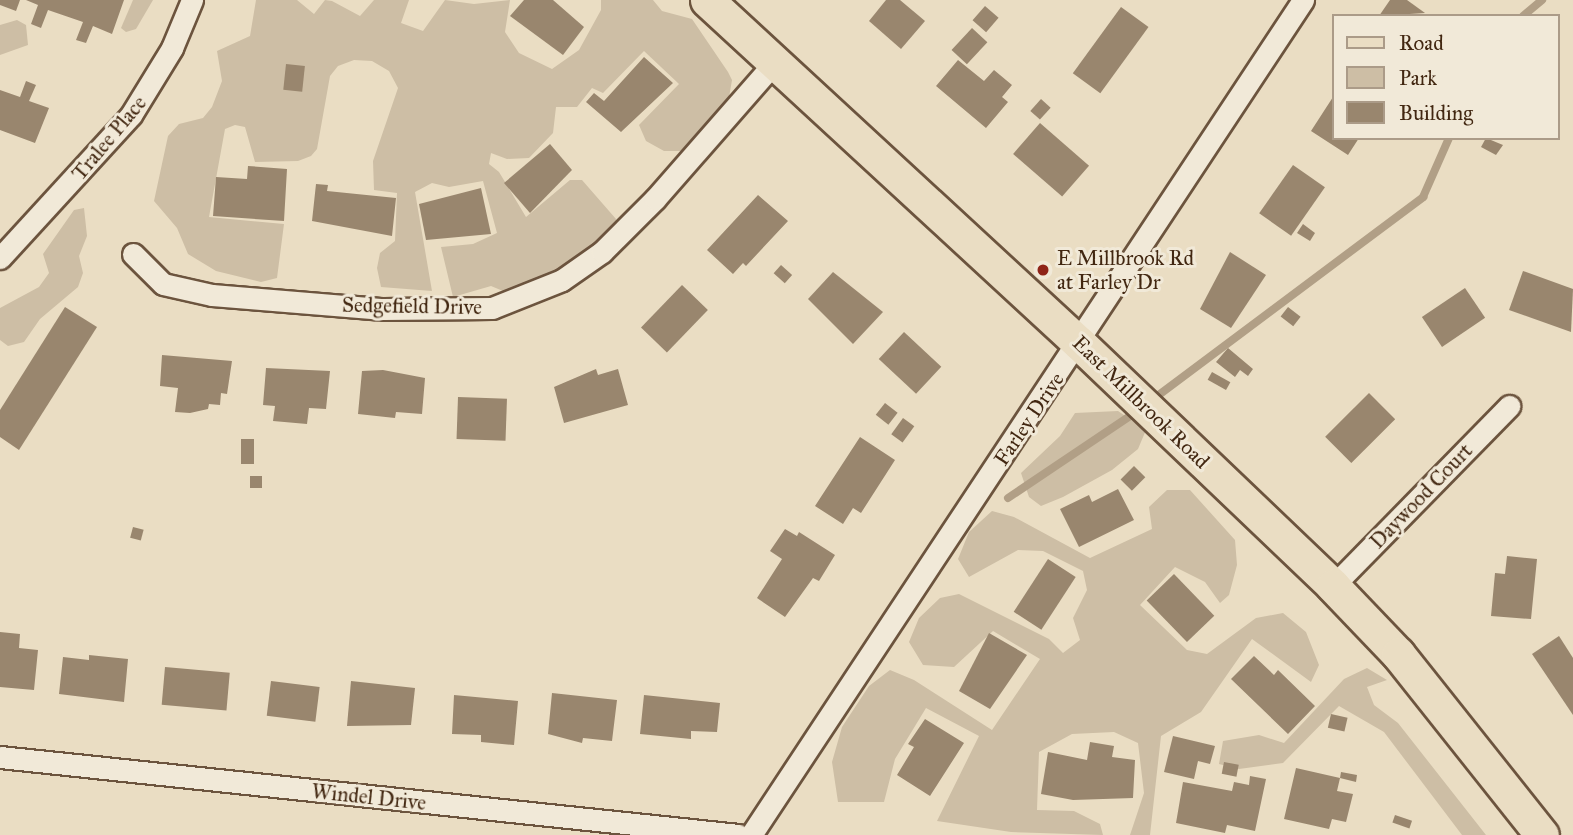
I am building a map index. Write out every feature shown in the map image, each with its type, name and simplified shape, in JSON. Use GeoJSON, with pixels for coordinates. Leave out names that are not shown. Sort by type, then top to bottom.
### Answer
{"type":"FeatureCollection","features":[{"type":"Feature","properties":{"kind":"main road","name":"East Millbrook Road"},"geometry":{"type":"LineString","coordinates":[[707,0],[1079,343],[1333,586],[1398,653],[1542,835]]}},
{"type":"Feature","properties":{"kind":"street","name":"Tralee Place"},"geometry":{"type":"LineString","coordinates":[[0,258],[131,115],[172,48],[192,0]]}},
{"type":"Feature","properties":{"kind":"street","name":"Farley Drive"},"geometry":{"type":"LineString","coordinates":[[751,835],[1079,343],[1303,0]]}},
{"type":"Feature","properties":{"kind":"street","name":"Sedgefield Drive"},"geometry":{"type":"LineString","coordinates":[[133,254],[163,284],[212,295],[383,309],[492,308],[562,280],[602,252],[655,199],[775,62]]}},
{"type":"Feature","properties":{"kind":"street","name":"Daywood Court"},"geometry":{"type":"LineString","coordinates":[[1333,586],[1509,405]]}},
{"type":"Feature","properties":{"kind":"street","name":"Windel Drive"},"geometry":{"type":"LineString","coordinates":[[0,757],[738,835]]}},
{"type":"Feature","properties":{"kind":"green space"},"geometry":{"type":"Polygon","coordinates":[[[133,0],[153,0],[136,29],[126,32],[121,28],[133,0]]]}},
{"type":"Feature","properties":{"kind":"green space"},"geometry":{"type":"Polygon","coordinates":[[[256,0],[297,0],[314,14],[325,0],[332,1],[360,16],[374,0],[409,0],[401,23],[423,31],[445,0],[474,4],[510,0],[505,32],[519,53],[552,69],[579,50],[601,10],[601,0],[653,0],[662,11],[692,19],[728,72],[732,80],[727,109],[688,151],[664,151],[646,141],[639,125],[679,84],[644,51],[603,93],[592,88],[577,107],[556,107],[553,133],[529,158],[507,159],[491,153],[489,164],[499,172],[526,217],[570,180],[582,180],[616,219],[613,233],[580,260],[535,283],[503,291],[491,286],[453,297],[441,247],[473,244],[497,233],[483,181],[449,187],[432,183],[415,192],[432,291],[381,287],[377,268],[380,253],[395,241],[397,193],[374,190],[373,161],[398,88],[389,71],[372,61],[354,60],[338,66],[330,76],[317,149],[311,156],[298,161],[255,162],[245,127],[235,125],[225,129],[209,217],[284,224],[277,278],[261,282],[216,271],[188,254],[177,228],[154,201],[168,136],[179,124],[203,118],[212,107],[222,81],[217,51],[250,36],[256,0]]]}},
{"type":"Feature","properties":{"kind":"green space"},"geometry":{"type":"Polygon","coordinates":[[[17,20],[26,25],[28,45],[0,55],[0,25],[17,20]]]}},
{"type":"Feature","properties":{"kind":"green space"},"geometry":{"type":"Polygon","coordinates":[[[84,208],[87,236],[79,256],[83,273],[78,287],[40,319],[24,342],[8,346],[0,340],[0,308],[39,287],[49,273],[43,254],[74,210],[84,208]]]}},
{"type":"Feature","properties":{"kind":"green space"},"geometry":{"type":"Polygon","coordinates":[[[1118,411],[1146,430],[1138,449],[1112,470],[1063,497],[1041,506],[1029,497],[1021,473],[1060,436],[1075,413],[1118,411]]]}},
{"type":"Feature","properties":{"kind":"green space"},"geometry":{"type":"Polygon","coordinates":[[[1167,490],[1190,490],[1235,540],[1237,565],[1229,595],[1220,603],[1205,582],[1175,567],[1140,605],[1187,650],[1207,654],[1256,618],[1283,613],[1306,632],[1319,665],[1311,682],[1252,639],[1201,712],[1161,736],[1150,835],[1130,835],[1144,793],[1138,743],[1114,732],[1072,734],[1039,752],[1037,810],[1074,811],[1100,824],[1103,835],[1011,832],[937,821],[979,736],[926,708],[895,759],[884,802],[838,802],[832,762],[842,727],[869,686],[890,670],[914,680],[992,730],[1040,659],[993,631],[954,667],[923,665],[909,642],[919,618],[940,598],[959,594],[1049,639],[1063,653],[1080,640],[1073,618],[1087,590],[1083,571],[1043,551],[1018,550],[969,577],[958,559],[969,532],[992,511],[1014,517],[1090,558],[1152,529],[1149,507],[1167,490]]]}},
{"type":"Feature","properties":{"kind":"green space"},"geometry":{"type":"Polygon","coordinates":[[[1367,668],[1387,680],[1367,687],[1374,705],[1398,723],[1486,835],[1462,835],[1384,732],[1339,706],[1283,763],[1239,769],[1219,764],[1223,741],[1259,735],[1284,743],[1344,679],[1367,668]]]}},
{"type":"Feature","properties":{"kind":"building"},"geometry":{"type":"Polygon","coordinates":[[[0,0],[20,0],[16,11],[0,5],[0,0]]]}},
{"type":"Feature","properties":{"kind":"building"},"geometry":{"type":"Polygon","coordinates":[[[26,0],[124,0],[112,34],[93,26],[86,43],[76,40],[83,22],[48,10],[41,28],[31,24],[38,5],[26,0]]]}},
{"type":"Feature","properties":{"kind":"building"},"geometry":{"type":"Polygon","coordinates":[[[524,0],[553,0],[584,27],[563,55],[510,16],[524,0]]]}},
{"type":"Feature","properties":{"kind":"building"},"geometry":{"type":"Polygon","coordinates":[[[886,0],[900,0],[925,21],[901,49],[869,21],[886,0]]]}},
{"type":"Feature","properties":{"kind":"building"},"geometry":{"type":"Polygon","coordinates":[[[1390,0],[1407,0],[1425,13],[1410,14],[1380,14],[1390,0]]]}},
{"type":"Feature","properties":{"kind":"building"},"geometry":{"type":"Polygon","coordinates":[[[985,6],[999,18],[986,32],[973,20],[985,6]]]}},
{"type":"Feature","properties":{"kind":"building"},"geometry":{"type":"Polygon","coordinates":[[[1121,7],[1149,27],[1100,93],[1073,73],[1121,7]]]}},
{"type":"Feature","properties":{"kind":"building"},"geometry":{"type":"Polygon","coordinates":[[[972,28],[987,42],[967,64],[952,50],[972,28]]]}},
{"type":"Feature","properties":{"kind":"building"},"geometry":{"type":"Polygon","coordinates":[[[644,57],[673,83],[621,132],[586,102],[594,93],[604,101],[644,57]]]}},
{"type":"Feature","properties":{"kind":"building"},"geometry":{"type":"Polygon","coordinates":[[[958,60],[984,81],[994,70],[1012,85],[1002,97],[1008,102],[986,128],[936,86],[958,60]]]}},
{"type":"Feature","properties":{"kind":"building"},"geometry":{"type":"Polygon","coordinates":[[[286,64],[305,66],[302,92],[283,90],[286,64]]]}},
{"type":"Feature","properties":{"kind":"building"},"geometry":{"type":"Polygon","coordinates":[[[26,81],[36,85],[29,101],[49,108],[35,143],[0,130],[0,90],[20,97],[26,81]]]}},
{"type":"Feature","properties":{"kind":"building"},"geometry":{"type":"Polygon","coordinates":[[[1041,99],[1051,108],[1040,120],[1030,111],[1041,99]]]}},
{"type":"Feature","properties":{"kind":"building"},"geometry":{"type":"Polygon","coordinates":[[[1332,99],[1332,140],[1358,140],[1348,155],[1311,131],[1332,99]]]}},
{"type":"Feature","properties":{"kind":"building"},"geometry":{"type":"Polygon","coordinates":[[[1040,123],[1089,166],[1062,197],[1013,154],[1040,123]]]}},
{"type":"Feature","properties":{"kind":"building"},"geometry":{"type":"Polygon","coordinates":[[[1485,140],[1503,145],[1496,155],[1481,147],[1485,140]]]}},
{"type":"Feature","properties":{"kind":"building"},"geometry":{"type":"Polygon","coordinates":[[[550,144],[572,170],[530,213],[504,183],[550,144]]]}},
{"type":"Feature","properties":{"kind":"building"},"geometry":{"type":"Polygon","coordinates":[[[1293,165],[1325,187],[1291,236],[1259,213],[1293,165]]]}},
{"type":"Feature","properties":{"kind":"building"},"geometry":{"type":"Polygon","coordinates":[[[248,166],[287,169],[284,221],[213,216],[216,177],[247,179],[248,166]]]}},
{"type":"Feature","properties":{"kind":"building"},"geometry":{"type":"Polygon","coordinates":[[[316,184],[328,185],[327,191],[396,198],[392,236],[312,221],[316,184]]]}},
{"type":"Feature","properties":{"kind":"building"},"geometry":{"type":"Polygon","coordinates":[[[481,188],[491,234],[426,240],[419,204],[481,188]]]}},
{"type":"Feature","properties":{"kind":"building"},"geometry":{"type":"Polygon","coordinates":[[[758,195],[788,221],[746,266],[743,263],[733,274],[707,250],[758,195]]]}},
{"type":"Feature","properties":{"kind":"building"},"geometry":{"type":"Polygon","coordinates":[[[1303,224],[1315,233],[1310,241],[1297,233],[1303,224]]]}},
{"type":"Feature","properties":{"kind":"building"},"geometry":{"type":"Polygon","coordinates":[[[1230,252],[1266,275],[1231,328],[1200,309],[1230,252]]]}},
{"type":"Feature","properties":{"kind":"building"},"geometry":{"type":"Polygon","coordinates":[[[781,265],[792,275],[785,283],[774,273],[781,265]]]}},
{"type":"Feature","properties":{"kind":"building"},"geometry":{"type":"Polygon","coordinates":[[[1523,271],[1573,289],[1571,332],[1509,310],[1523,271]]]}},
{"type":"Feature","properties":{"kind":"building"},"geometry":{"type":"Polygon","coordinates":[[[833,272],[883,312],[853,344],[808,299],[833,272]]]}},
{"type":"Feature","properties":{"kind":"building"},"geometry":{"type":"Polygon","coordinates":[[[682,285],[708,310],[667,352],[641,327],[682,285]]]}},
{"type":"Feature","properties":{"kind":"building"},"geometry":{"type":"Polygon","coordinates":[[[1465,288],[1485,318],[1442,347],[1422,317],[1465,288]]]}},
{"type":"Feature","properties":{"kind":"building"},"geometry":{"type":"Polygon","coordinates":[[[65,307],[97,327],[19,450],[0,437],[0,410],[65,307]]]}},
{"type":"Feature","properties":{"kind":"building"},"geometry":{"type":"Polygon","coordinates":[[[1288,307],[1301,317],[1293,326],[1281,316],[1288,307]]]}},
{"type":"Feature","properties":{"kind":"building"},"geometry":{"type":"Polygon","coordinates":[[[904,332],[941,367],[916,394],[879,359],[904,332]]]}},
{"type":"Feature","properties":{"kind":"building"},"geometry":{"type":"Polygon","coordinates":[[[1228,348],[1253,369],[1248,376],[1240,370],[1235,377],[1216,362],[1228,348]]]}},
{"type":"Feature","properties":{"kind":"building"},"geometry":{"type":"Polygon","coordinates":[[[162,355],[232,361],[227,394],[221,393],[220,405],[209,404],[208,409],[190,413],[175,412],[178,388],[160,386],[162,355]]]}},
{"type":"Feature","properties":{"kind":"building"},"geometry":{"type":"Polygon","coordinates":[[[266,368],[330,371],[326,409],[309,408],[307,424],[273,421],[275,406],[263,405],[266,368]]]}},
{"type":"Feature","properties":{"kind":"building"},"geometry":{"type":"Polygon","coordinates":[[[596,369],[598,375],[618,369],[628,405],[564,423],[554,387],[596,369]]]}},
{"type":"Feature","properties":{"kind":"building"},"geometry":{"type":"Polygon","coordinates":[[[383,370],[425,378],[422,414],[396,412],[395,418],[358,414],[362,371],[383,370]]]}},
{"type":"Feature","properties":{"kind":"building"},"geometry":{"type":"Polygon","coordinates":[[[1212,372],[1230,382],[1226,390],[1208,380],[1212,372]]]}},
{"type":"Feature","properties":{"kind":"building"},"geometry":{"type":"Polygon","coordinates":[[[1369,393],[1395,419],[1351,463],[1325,437],[1369,393]]]}},
{"type":"Feature","properties":{"kind":"building"},"geometry":{"type":"Polygon","coordinates":[[[458,397],[507,399],[506,441],[457,439],[458,397]]]}},
{"type":"Feature","properties":{"kind":"building"},"geometry":{"type":"Polygon","coordinates":[[[885,403],[898,413],[888,425],[876,415],[885,403]]]}},
{"type":"Feature","properties":{"kind":"building"},"geometry":{"type":"Polygon","coordinates":[[[903,418],[914,426],[903,442],[891,434],[903,418]]]}},
{"type":"Feature","properties":{"kind":"building"},"geometry":{"type":"Polygon","coordinates":[[[860,437],[895,460],[861,513],[853,508],[843,524],[815,506],[860,437]]]}},
{"type":"Feature","properties":{"kind":"building"},"geometry":{"type":"Polygon","coordinates":[[[241,439],[254,439],[254,464],[241,464],[241,439]]]}},
{"type":"Feature","properties":{"kind":"building"},"geometry":{"type":"Polygon","coordinates":[[[1134,466],[1145,477],[1132,491],[1121,479],[1134,466]]]}},
{"type":"Feature","properties":{"kind":"building"},"geometry":{"type":"Polygon","coordinates":[[[250,476],[262,476],[262,488],[250,488],[250,476]]]}},
{"type":"Feature","properties":{"kind":"building"},"geometry":{"type":"Polygon","coordinates":[[[1118,489],[1134,520],[1079,547],[1060,509],[1089,495],[1092,502],[1118,489]]]}},
{"type":"Feature","properties":{"kind":"building"},"geometry":{"type":"Polygon","coordinates":[[[133,527],[144,530],[141,540],[130,538],[133,527]]]}},
{"type":"Feature","properties":{"kind":"building"},"geometry":{"type":"Polygon","coordinates":[[[785,529],[797,536],[799,532],[835,555],[819,581],[813,578],[785,617],[757,598],[782,559],[770,551],[785,529]]]}},
{"type":"Feature","properties":{"kind":"building"},"geometry":{"type":"Polygon","coordinates":[[[1507,556],[1537,559],[1531,619],[1491,616],[1495,573],[1505,574],[1507,556]]]}},
{"type":"Feature","properties":{"kind":"building"},"geometry":{"type":"Polygon","coordinates":[[[1048,559],[1076,577],[1041,630],[1014,612],[1048,559]]]}},
{"type":"Feature","properties":{"kind":"building"},"geometry":{"type":"Polygon","coordinates":[[[1174,574],[1214,616],[1187,642],[1147,600],[1174,574]]]}},
{"type":"Feature","properties":{"kind":"building"},"geometry":{"type":"Polygon","coordinates":[[[0,632],[20,634],[19,648],[38,650],[34,690],[0,687],[0,632]]]}},
{"type":"Feature","properties":{"kind":"building"},"geometry":{"type":"Polygon","coordinates":[[[989,633],[1027,655],[990,709],[959,691],[989,633]]]}},
{"type":"Feature","properties":{"kind":"building"},"geometry":{"type":"Polygon","coordinates":[[[1559,636],[1573,658],[1573,715],[1532,654],[1559,636]]]}},
{"type":"Feature","properties":{"kind":"building"},"geometry":{"type":"Polygon","coordinates":[[[89,655],[128,659],[124,702],[59,694],[63,657],[89,660],[89,655]]]}},
{"type":"Feature","properties":{"kind":"building"},"geometry":{"type":"Polygon","coordinates":[[[1254,656],[1274,675],[1278,670],[1315,706],[1288,734],[1231,679],[1254,656]]]}},
{"type":"Feature","properties":{"kind":"building"},"geometry":{"type":"Polygon","coordinates":[[[165,667],[230,673],[226,711],[162,705],[165,667]]]}},
{"type":"Feature","properties":{"kind":"building"},"geometry":{"type":"Polygon","coordinates":[[[271,681],[320,687],[315,722],[267,716],[271,681]]]}},
{"type":"Feature","properties":{"kind":"building"},"geometry":{"type":"Polygon","coordinates":[[[351,681],[415,688],[411,725],[347,726],[351,681]]]}},
{"type":"Feature","properties":{"kind":"building"},"geometry":{"type":"Polygon","coordinates":[[[552,693],[617,700],[612,741],[583,738],[582,743],[548,734],[552,693]]]}},
{"type":"Feature","properties":{"kind":"building"},"geometry":{"type":"Polygon","coordinates":[[[454,695],[518,701],[514,745],[481,742],[481,735],[452,734],[454,695]]]}},
{"type":"Feature","properties":{"kind":"building"},"geometry":{"type":"Polygon","coordinates":[[[644,695],[720,703],[717,732],[691,731],[691,739],[640,734],[644,695]]]}},
{"type":"Feature","properties":{"kind":"building"},"geometry":{"type":"Polygon","coordinates":[[[1331,714],[1348,718],[1344,731],[1328,728],[1331,714]]]}},
{"type":"Feature","properties":{"kind":"building"},"geometry":{"type":"Polygon","coordinates":[[[925,719],[964,743],[930,796],[897,775],[914,747],[908,744],[925,719]]]}},
{"type":"Feature","properties":{"kind":"building"},"geometry":{"type":"Polygon","coordinates":[[[1173,736],[1215,746],[1210,764],[1198,761],[1194,779],[1164,772],[1173,736]]]}},
{"type":"Feature","properties":{"kind":"building"},"geometry":{"type":"Polygon","coordinates":[[[1090,742],[1114,746],[1112,757],[1135,760],[1133,798],[1073,800],[1041,794],[1048,752],[1087,760],[1090,742]]]}},
{"type":"Feature","properties":{"kind":"building"},"geometry":{"type":"Polygon","coordinates":[[[1224,762],[1239,765],[1236,777],[1222,774],[1224,762]]]}},
{"type":"Feature","properties":{"kind":"building"},"geometry":{"type":"Polygon","coordinates":[[[1296,768],[1340,778],[1337,791],[1353,794],[1346,822],[1332,819],[1329,829],[1284,819],[1296,768]]]}},
{"type":"Feature","properties":{"kind":"building"},"geometry":{"type":"Polygon","coordinates":[[[1341,772],[1357,775],[1356,782],[1340,778],[1341,772]]]}},
{"type":"Feature","properties":{"kind":"building"},"geometry":{"type":"Polygon","coordinates":[[[1250,776],[1266,779],[1255,831],[1227,825],[1225,833],[1176,823],[1183,782],[1232,791],[1234,782],[1249,785],[1250,776]]]}},
{"type":"Feature","properties":{"kind":"building"},"geometry":{"type":"Polygon","coordinates":[[[1395,815],[1412,821],[1409,828],[1392,823],[1395,815]]]}},
{"type":"Feature","properties":{"kind":"waterway"},"geometry":{"type":"LineString","coordinates":[[1525,14],[1542,0]]}},
{"type":"Feature","properties":{"kind":"waterway"},"geometry":{"type":"LineString","coordinates":[[1152,400],[1423,197],[1448,140]]}},
{"type":"Feature","properties":{"kind":"waterway"},"geometry":{"type":"LineString","coordinates":[[1008,498],[1139,410]]}},
{"type":"Feature","properties":{"kind":"place","name":"E Millbrook Rd at Farley Dr"},"geometry":{"type":"Point","coordinates":[1043,270]}}]}
